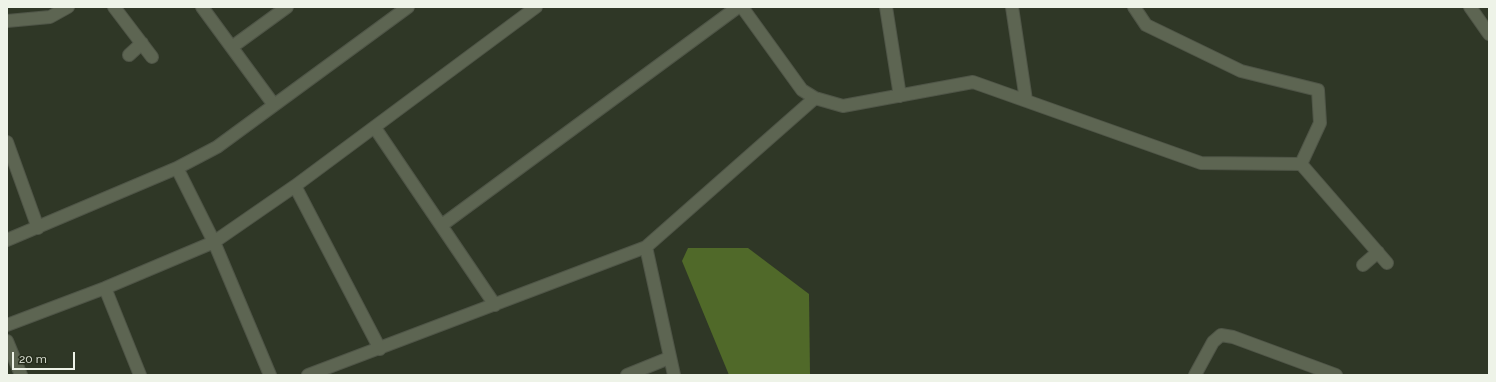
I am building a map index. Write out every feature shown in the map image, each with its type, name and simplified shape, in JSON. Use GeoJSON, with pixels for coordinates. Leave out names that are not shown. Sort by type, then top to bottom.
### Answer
{"type":"FeatureCollection","features":[{"type":"Feature","properties":{"kind":"street"},"geometry":{"type":"LineString","coordinates":[[7,21],[50,17],[68,7]]}},
{"type":"Feature","properties":{"kind":"street"},"geometry":{"type":"LineString","coordinates":[[114,7],[152,57]]}},
{"type":"Feature","properties":{"kind":"street"},"geometry":{"type":"LineString","coordinates":[[202,7],[274,105]]}},
{"type":"Feature","properties":{"kind":"street"},"geometry":{"type":"LineString","coordinates":[[232,47],[287,7]]}},
{"type":"Feature","properties":{"kind":"street"},"geometry":{"type":"LineString","coordinates":[[7,240],[177,168],[217,147],[408,7]]}},
{"type":"Feature","properties":{"kind":"street"},"geometry":{"type":"LineString","coordinates":[[7,325],[105,288],[214,242],[375,128],[536,7]]}},
{"type":"Feature","properties":{"kind":"street"},"geometry":{"type":"LineString","coordinates":[[442,225],[738,7]]}},
{"type":"Feature","properties":{"kind":"street"},"geometry":{"type":"LineString","coordinates":[[742,7],[802,90],[815,98],[843,106],[973,82],[1201,163],[1300,164],[1387,263]]}},
{"type":"Feature","properties":{"kind":"street"},"geometry":{"type":"LineString","coordinates":[[886,7],[900,96]]}},
{"type":"Feature","properties":{"kind":"street"},"geometry":{"type":"LineString","coordinates":[[1012,7],[1026,100]]}},
{"type":"Feature","properties":{"kind":"street"},"geometry":{"type":"LineString","coordinates":[[1134,7],[1146,25],[1240,71],[1318,90],[1320,123],[1300,164]]}},
{"type":"Feature","properties":{"kind":"street"},"geometry":{"type":"LineString","coordinates":[[1470,7],[1489,34]]}},
{"type":"Feature","properties":{"kind":"street"},"geometry":{"type":"LineString","coordinates":[[129,54],[142,43]]}},
{"type":"Feature","properties":{"kind":"street"},"geometry":{"type":"LineString","coordinates":[[308,375],[646,247],[815,98]]}},
{"type":"Feature","properties":{"kind":"street"},"geometry":{"type":"LineString","coordinates":[[375,128],[442,225],[494,305]]}},
{"type":"Feature","properties":{"kind":"street"},"geometry":{"type":"LineString","coordinates":[[7,142],[38,228]]}},
{"type":"Feature","properties":{"kind":"street"},"geometry":{"type":"LineString","coordinates":[[177,168],[214,242],[270,375]]}},
{"type":"Feature","properties":{"kind":"street"},"geometry":{"type":"LineString","coordinates":[[295,186],[380,349]]}},
{"type":"Feature","properties":{"kind":"street"},"geometry":{"type":"LineString","coordinates":[[646,247],[669,358],[674,375]]}},
{"type":"Feature","properties":{"kind":"street"},"geometry":{"type":"LineString","coordinates":[[1363,265],[1378,252]]}},
{"type":"Feature","properties":{"kind":"street"},"geometry":{"type":"LineString","coordinates":[[105,288],[140,375]]}},
{"type":"Feature","properties":{"kind":"street"},"geometry":{"type":"LineString","coordinates":[[1195,375],[1212,342],[1221,335],[1233,337],[1336,375]]}},
{"type":"Feature","properties":{"kind":"street"},"geometry":{"type":"LineString","coordinates":[[7,341],[21,375]]}},
{"type":"Feature","properties":{"kind":"street"},"geometry":{"type":"LineString","coordinates":[[627,375],[669,358]]}},
{"type":"Feature","properties":{"kind":"green space"},"geometry":{"type":"Polygon","coordinates":[[[688,248],[748,248],[809,294],[810,375],[729,375],[682,261],[688,248]]]}}]}
